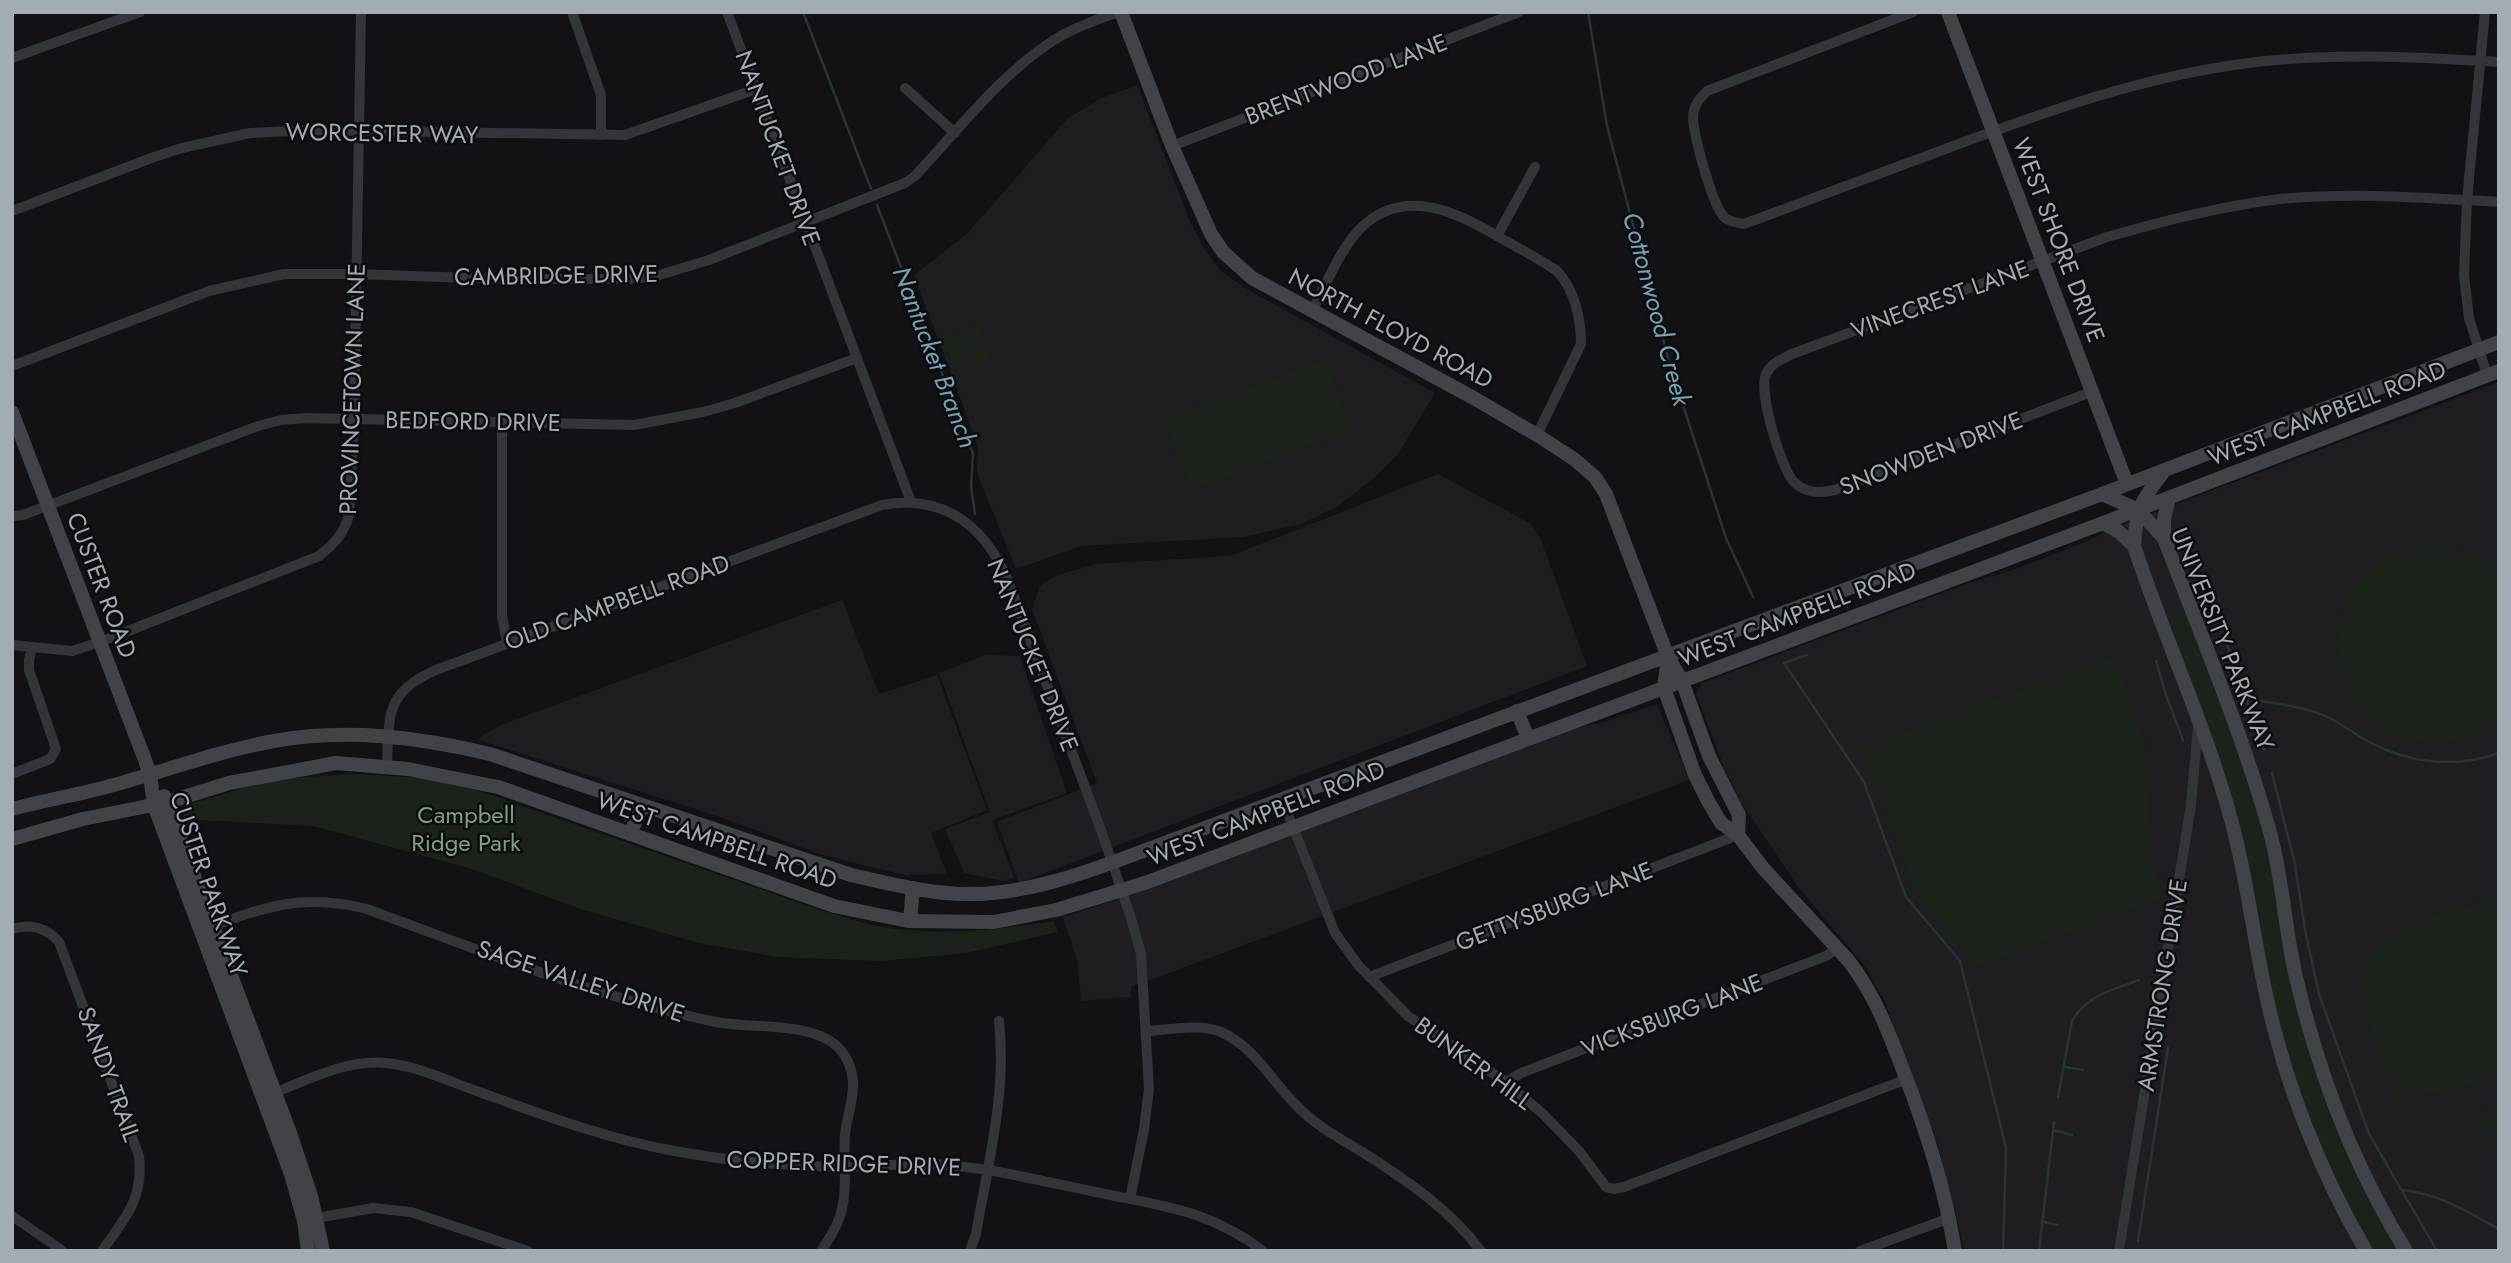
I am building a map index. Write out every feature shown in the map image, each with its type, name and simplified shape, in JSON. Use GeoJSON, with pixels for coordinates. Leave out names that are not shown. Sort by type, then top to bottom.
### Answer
{"type":"FeatureCollection","features":[{"type":"Feature","properties":{"kind":"main road","name":"NORTH FLOYD ROAD"},"geometry":{"type":"LineString","coordinates":[[1120,12],[1199,210],[1223,252],[1252,278],[1537,435],[1574,460],[1601,485],[1668,657],[1682,681],[1709,756],[1739,815],[1738,835]]}},
{"type":"Feature","properties":{"kind":"main road","name":"WEST SHORE DRIVE"},"geometry":{"type":"LineString","coordinates":[[1948,12],[2127,484]]}},
{"type":"Feature","properties":{"kind":"main road","name":"WEST CAMPBELL ROAD"},"geometry":{"type":"LineString","coordinates":[[12,809],[104,788],[275,741],[333,735],[388,737],[442,742],[489,754],[820,867],[913,888],[974,894],[1015,891],[1071,877],[1111,863],[1517,710],[1668,657],[2499,342]]}},
{"type":"Feature","properties":{"kind":"main road","name":"WEST CAMPBELL ROAD"},"geometry":{"type":"LineString","coordinates":[[12,839],[83,819],[161,803],[229,783],[336,763],[387,765],[444,774],[498,787],[834,906],[910,921],[970,924],[994,922],[1055,910],[1121,891],[2138,510],[2493,373]]}},
{"type":"Feature","properties":{"kind":"main road","name":"CUSTER ROAD"},"geometry":{"type":"LineString","coordinates":[[12,412],[150,775]]}},
{"type":"Feature","properties":{"kind":"main road"},"geometry":{"type":"LineString","coordinates":[[2102,494],[2138,510],[2147,492],[2165,469]]}},
{"type":"Feature","properties":{"kind":"main road"},"geometry":{"type":"LineString","coordinates":[[2134,546],[2118,531],[2103,523],[2127,484],[2169,498],[2164,519],[2164,538]]}},
{"type":"Feature","properties":{"kind":"main road","name":"UNIVERSITY PARKWAY"},"geometry":{"type":"LineString","coordinates":[[2138,510],[2164,538],[2256,782],[2275,853],[2295,975],[2325,1077],[2352,1147],[2406,1251]]}},
{"type":"Feature","properties":{"kind":"main road","name":"UNIVERSITY PARKWAY"},"geometry":{"type":"LineString","coordinates":[[2138,510],[2134,546],[2221,783],[2236,839],[2267,1000],[2280,1050],[2321,1161],[2366,1251]]}},
{"type":"Feature","properties":{"kind":"main road","name":"NORTH FLOYD ROAD"},"geometry":{"type":"LineString","coordinates":[[1668,657],[1664,688],[1707,801],[1721,823],[1738,835],[1763,868],[1838,948],[1872,993],[1907,1079],[1930,1146],[1950,1217],[1955,1251]]}},
{"type":"Feature","properties":{"kind":"main road"},"geometry":{"type":"LineString","coordinates":[[1517,710],[1528,738]]}},
{"type":"Feature","properties":{"kind":"main road","name":"CUSTER PARKWAY"},"geometry":{"type":"LineString","coordinates":[[150,775],[268,1096],[291,1174],[323,1251]]}},
{"type":"Feature","properties":{"kind":"main road"},"geometry":{"type":"LineString","coordinates":[[630,834],[642,806]]}},
{"type":"Feature","properties":{"kind":"main road"},"geometry":{"type":"LineString","coordinates":[[910,921],[913,888]]}},
{"type":"Feature","properties":{"kind":"main road","name":"CUSTER PARKWAY"},"geometry":{"type":"LineString","coordinates":[[308,1251],[310,1219]]}},
{"type":"Feature","properties":{"kind":"street"},"geometry":{"type":"LineString","coordinates":[[12,58],[140,12]]}},
{"type":"Feature","properties":{"kind":"street","name":"PROVINCETOWN LANE"},"geometry":{"type":"LineString","coordinates":[[12,645],[72,651],[100,642],[319,556],[334,544],[345,529],[349,515],[354,419],[361,12]]}},
{"type":"Feature","properties":{"kind":"street"},"geometry":{"type":"LineString","coordinates":[[572,12],[601,94],[601,135]]}},
{"type":"Feature","properties":{"kind":"street","name":"NANTUCKET DRIVE"},"geometry":{"type":"LineString","coordinates":[[727,12],[911,502],[944,509],[971,526],[989,544],[1001,564],[1121,891],[1141,954],[1149,1089],[1130,1199]]}},
{"type":"Feature","properties":{"kind":"street","name":"CAMBRIDGE DRIVE"},"geometry":{"type":"LineString","coordinates":[[12,366],[209,290],[284,274],[629,279],[656,276],[709,260],[905,183],[915,176],[1016,68],[1074,29],[1120,12]]}},
{"type":"Feature","properties":{"kind":"street","name":"BRENTWOOD LANE"},"geometry":{"type":"LineString","coordinates":[[1172,146],[1519,12]]}},
{"type":"Feature","properties":{"kind":"street"},"geometry":{"type":"LineString","coordinates":[[1913,12],[1707,91],[1696,101],[1693,118],[1704,165],[1717,207],[1727,220],[1744,224],[2059,107],[2121,88],[2249,63],[2326,56],[2366,55],[2499,62]]}},
{"type":"Feature","properties":{"kind":"street"},"geometry":{"type":"LineString","coordinates":[[2485,12],[2464,257],[2466,298],[2479,350],[2493,373]]}},
{"type":"Feature","properties":{"kind":"street"},"geometry":{"type":"LineString","coordinates":[[905,88],[955,133]]}},
{"type":"Feature","properties":{"kind":"street","name":"WORCESTER WAY"},"geometry":{"type":"LineString","coordinates":[[12,211],[182,148],[262,132],[315,130],[601,135],[634,133],[756,89]]}},
{"type":"Feature","properties":{"kind":"street"},"geometry":{"type":"LineString","coordinates":[[1497,236],[1535,167]]}},
{"type":"Feature","properties":{"kind":"street","name":"VINECREST LANE"},"geometry":{"type":"LineString","coordinates":[[1765,379],[1771,366],[1792,354],[2141,227],[2240,205],[2339,196],[2499,202]]}},
{"type":"Feature","properties":{"kind":"street"},"geometry":{"type":"LineString","coordinates":[[1312,311],[1351,241],[1363,225],[1390,209],[1404,205],[1437,207],[1470,220],[1556,271],[1564,279],[1579,317],[1581,344],[1537,435]]}},
{"type":"Feature","properties":{"kind":"street","name":"BEDFORD DRIVE"},"geometry":{"type":"LineString","coordinates":[[12,516],[23,515],[258,426],[281,420],[306,418],[634,425],[735,403],[857,358]]}},
{"type":"Feature","properties":{"kind":"street","name":"SNOWDEN DRIVE"},"geometry":{"type":"LineString","coordinates":[[1765,379],[1763,392],[1766,408],[1787,472],[1794,482],[1806,490],[1820,493],[1835,490],[2091,392]]}},
{"type":"Feature","properties":{"kind":"street"},"geometry":{"type":"LineString","coordinates":[[502,422],[502,616],[507,642]]}},
{"type":"Feature","properties":{"kind":"street","name":"OLD CAMPBELL ROAD"},"geometry":{"type":"LineString","coordinates":[[387,765],[390,714],[394,701],[411,682],[507,642],[853,515],[882,505],[911,502]]}},
{"type":"Feature","properties":{"kind":"street"},"geometry":{"type":"LineString","coordinates":[[12,774],[50,759],[55,753],[56,745],[29,670],[32,648]]}},
{"type":"Feature","properties":{"kind":"street","name":"ARMSTRONG DRIVE"},"geometry":{"type":"LineString","coordinates":[[2119,1250],[2192,805],[2199,719]]}},
{"type":"Feature","properties":{"kind":"street","name":"BUNKER HILL"},"geometry":{"type":"LineString","coordinates":[[1282,799],[1335,933],[1348,953],[1396,1006],[1417,1023],[1507,1082],[1552,1122],[1578,1151],[1603,1186],[1615,1189],[1907,1079]]}},
{"type":"Feature","properties":{"kind":"street","name":"GETTYSBURG LANE"},"geometry":{"type":"LineString","coordinates":[[1369,977],[1738,835]]}},
{"type":"Feature","properties":{"kind":"street","name":"SAGE VALLEY DRIVE"},"geometry":{"type":"LineString","coordinates":[[207,929],[256,910],[286,903],[340,902],[662,1010],[723,1023],[820,1034],[845,1056],[853,1084],[845,1133],[844,1200],[840,1217],[821,1251]]}},
{"type":"Feature","properties":{"kind":"street","name":"SANDY TRAIL"},"geometry":{"type":"LineString","coordinates":[[12,929],[30,926],[41,928],[53,934],[59,942],[139,1156],[140,1185],[136,1197],[102,1251]]}},
{"type":"Feature","properties":{"kind":"street","name":"VICKSBURG LANE"},"geometry":{"type":"LineString","coordinates":[[1507,1082],[1521,1073],[1826,956],[1838,948]]}},
{"type":"Feature","properties":{"kind":"street"},"geometry":{"type":"LineString","coordinates":[[970,1251],[976,1234],[1000,1094],[1002,1069],[999,1021]]}},
{"type":"Feature","properties":{"kind":"street"},"geometry":{"type":"LineString","coordinates":[[1147,1031],[1206,1029],[1219,1032],[1238,1042],[1309,1118],[1432,1200],[1481,1251]]}},
{"type":"Feature","properties":{"kind":"street","name":"COPPER RIDGE DRIVE"},"geometry":{"type":"LineString","coordinates":[[268,1096],[330,1071],[356,1065],[384,1063],[410,1068],[541,1114],[665,1149],[722,1159],[846,1167],[932,1164],[986,1171],[1188,1210],[1242,1235],[1260,1250]]}},
{"type":"Feature","properties":{"kind":"street"},"geometry":{"type":"LineString","coordinates":[[310,1219],[373,1208],[411,1212],[528,1251]]}},
{"type":"Feature","properties":{"kind":"street"},"geometry":{"type":"LineString","coordinates":[[12,1216],[63,1251]]}},
{"type":"Feature","properties":{"kind":"street"},"geometry":{"type":"LineString","coordinates":[[1860,1251],[1950,1217]]}},
{"type":"Feature","properties":{"kind":"shaded area"},"geometry":{"type":"Polygon","coordinates":[[[1137,85],[1189,219],[1205,250],[1222,272],[1250,291],[1435,393],[1398,454],[1374,478],[1338,506],[1301,524],[1244,537],[1081,546],[1016,569],[977,473],[978,446],[914,275],[968,233],[1068,118],[1102,98],[1137,85]]]}},
{"type":"Feature","properties":{"kind":"shaded area"},"geometry":{"type":"Polygon","coordinates":[[[2499,382],[2499,1251],[1965,1251],[1937,1142],[1884,1000],[1865,966],[1799,888],[1741,802],[1724,767],[1696,694],[1702,683],[1969,583],[2013,570],[2121,525],[2499,382]]]}},
{"type":"Feature","properties":{"kind":"shaded area"},"geometry":{"type":"Polygon","coordinates":[[[1438,474],[1531,524],[1541,540],[1587,666],[1019,883],[997,822],[1097,783],[1032,609],[1040,586],[1055,576],[1095,564],[1230,556],[1438,474]]]}},
{"type":"Feature","properties":{"kind":"shaded area"},"geometry":{"type":"Polygon","coordinates":[[[842,600],[879,694],[937,675],[987,810],[931,833],[947,874],[905,875],[822,855],[723,818],[479,740],[484,734],[506,723],[842,600]]]}},
{"type":"Feature","properties":{"kind":"shaded area"},"geometry":{"type":"Polygon","coordinates":[[[986,655],[1020,656],[1067,793],[992,820],[1014,877],[1003,881],[964,873],[945,829],[990,812],[939,673],[986,655]]]}},
{"type":"Feature","properties":{"kind":"shaded area"},"geometry":{"type":"Polygon","coordinates":[[[1657,704],[1689,780],[1131,987],[1131,997],[1081,1001],[1077,959],[1063,917],[1141,892],[1575,728],[1600,723],[1657,704]]]}},
{"type":"Feature","properties":{"kind":"green space"},"geometry":{"type":"Polygon","coordinates":[[[979,326],[991,359],[976,365],[963,332],[979,326]]]}},
{"type":"Feature","properties":{"kind":"green space"},"geometry":{"type":"Polygon","coordinates":[[[959,334],[971,367],[956,373],[943,340],[959,334]]]}},
{"type":"Feature","properties":{"kind":"green space"},"geometry":{"type":"Polygon","coordinates":[[[1325,359],[1351,429],[1192,490],[1165,421],[1325,359]]]}},
{"type":"Feature","properties":{"kind":"green space"},"geometry":{"type":"Polygon","coordinates":[[[2441,548],[2472,555],[2499,571],[2499,718],[2460,739],[2446,742],[2417,741],[2392,732],[2370,718],[2354,698],[2343,675],[2338,650],[2341,623],[2356,589],[2376,568],[2409,551],[2441,548]]]}},
{"type":"Feature","properties":{"kind":"green space"},"geometry":{"type":"Polygon","coordinates":[[[2186,609],[2250,780],[2272,861],[2292,982],[2400,1251],[2373,1251],[2344,1199],[2318,1140],[2284,1047],[2227,785],[2167,616],[2186,609]]]}},
{"type":"Feature","properties":{"kind":"green space"},"geometry":{"type":"Polygon","coordinates":[[[2117,656],[2126,691],[2144,740],[2149,811],[2148,854],[2166,897],[1978,966],[1913,886],[1875,777],[1859,749],[2117,656]]]}},
{"type":"Feature","properties":{"kind":"green space","name":"Campbell Ridge Park"},"geometry":{"type":"Polygon","coordinates":[[[356,774],[423,778],[476,790],[863,923],[935,932],[1006,928],[1054,921],[1058,932],[966,953],[881,961],[778,957],[699,943],[584,910],[469,868],[313,826],[185,819],[181,807],[246,787],[294,778],[356,774]]]}},
{"type":"Feature","properties":{"kind":"green space"},"geometry":{"type":"Polygon","coordinates":[[[2493,899],[2499,910],[2499,1078],[2398,1101],[2368,1019],[2364,978],[2375,954],[2421,919],[2493,899]]]}},
{"type":"Feature","properties":{"kind":"green space"},"geometry":{"type":"Polygon","coordinates":[[[2499,1106],[2499,1152],[2477,1115],[2499,1106]]]}},
{"type":"Feature","properties":{"kind":"waterway","name":"Nantucket Branch"},"geometry":{"type":"LineString","coordinates":[[803,12],[871,189]]}},
{"type":"Feature","properties":{"kind":"waterway","name":"Cottonwood Creek"},"geometry":{"type":"LineString","coordinates":[[1588,12],[1607,126],[1668,358],[1726,538],[1753,597]]}},
{"type":"Feature","properties":{"kind":"waterway","name":"Nantucket Branch"},"geometry":{"type":"LineString","coordinates":[[877,205],[973,454],[971,486],[975,514]]}},
{"type":"Feature","properties":{"kind":"waterway"},"geometry":{"type":"LineString","coordinates":[[2224,636],[2264,750]]}},
{"type":"Feature","properties":{"kind":"waterway","name":"Cottonwood Creek"},"geometry":{"type":"LineString","coordinates":[[1807,655],[1784,663],[1864,782],[1906,897],[1960,961],[2006,1148],[2003,1251]]}},
{"type":"Feature","properties":{"kind":"waterway"},"geometry":{"type":"LineString","coordinates":[[2156,661],[2183,740]]}},
{"type":"Feature","properties":{"kind":"waterway"},"geometry":{"type":"LineString","coordinates":[[2246,698],[2293,706],[2320,714],[2333,719],[2367,741],[2415,759],[2465,761],[2499,753]]}},
{"type":"Feature","properties":{"kind":"waterway"},"geometry":{"type":"LineString","coordinates":[[2272,773],[2295,864],[2305,930],[2319,994],[2369,1134],[2437,1251]]}},
{"type":"Feature","properties":{"kind":"waterway"},"geometry":{"type":"LineString","coordinates":[[2058,1097],[2072,1021],[2078,1012],[2101,994],[2139,980]]}},
{"type":"Feature","properties":{"kind":"waterway"},"geometry":{"type":"LineString","coordinates":[[2138,1241],[2168,1048]]}},
{"type":"Feature","properties":{"kind":"waterway"},"geometry":{"type":"LineString","coordinates":[[2065,1067],[2083,1070]]}},
{"type":"Feature","properties":{"kind":"waterway"},"geometry":{"type":"LineString","coordinates":[[2039,1251],[2054,1122]]}},
{"type":"Feature","properties":{"kind":"waterway"},"geometry":{"type":"LineString","coordinates":[[2053,1130],[2072,1135]]}},
{"type":"Feature","properties":{"kind":"waterway"},"geometry":{"type":"LineString","coordinates":[[2402,1190],[2441,1199],[2499,1229]]}},
{"type":"Feature","properties":{"kind":"waterway"},"geometry":{"type":"LineString","coordinates":[[2044,1222],[2058,1225]]}}]}
